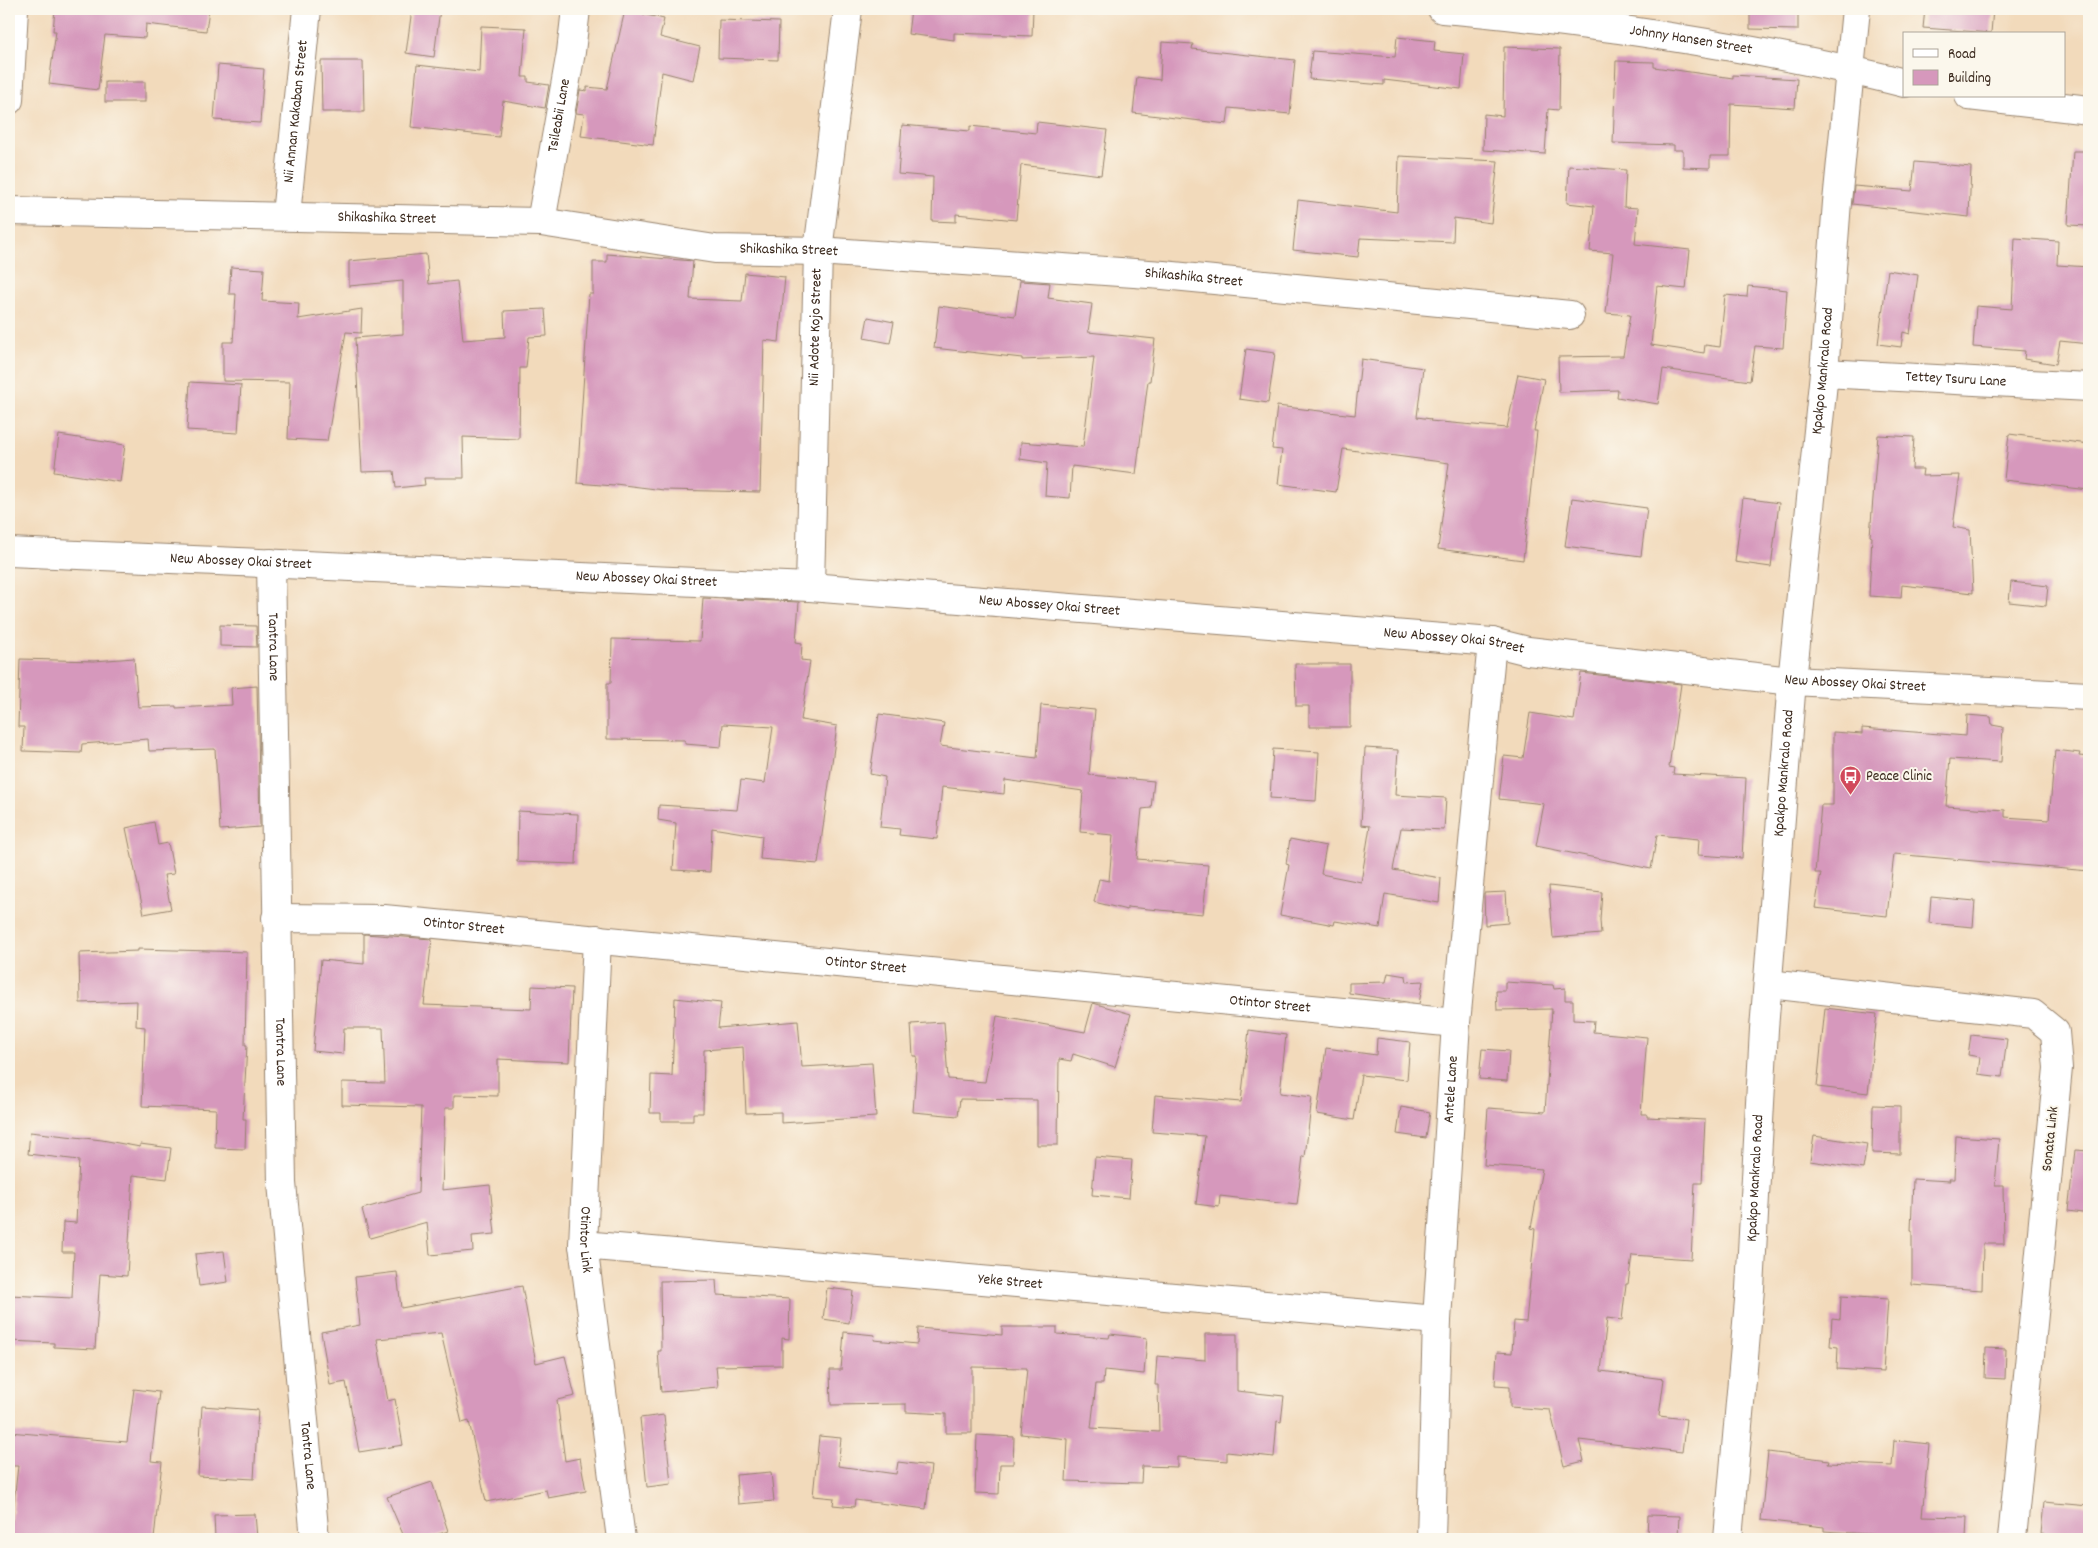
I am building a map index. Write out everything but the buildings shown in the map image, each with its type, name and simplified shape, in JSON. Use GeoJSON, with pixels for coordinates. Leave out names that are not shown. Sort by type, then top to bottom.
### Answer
{"type":"FeatureCollection","features":[{"type":"Feature","properties":{"kind":"street"},"geometry":{"type":"LineString","coordinates":[[9,100],[14,9]]}},
{"type":"Feature","properties":{"kind":"street","name":"Nii Annan Kakaban Street"},"geometry":{"type":"LineString","coordinates":[[286,215],[307,9]]}},
{"type":"Feature","properties":{"kind":"street","name":"Tsileabii Lane"},"geometry":{"type":"LineString","coordinates":[[541,222],[572,52],[576,9]]}},
{"type":"Feature","properties":{"kind":"street","name":"Nii Adote Kojo Street"},"geometry":{"type":"LineString","coordinates":[[810,587],[818,251],[848,9]]}},
{"type":"Feature","properties":{"kind":"street","name":"Johnny Hansen Street"},"geometry":{"type":"LineString","coordinates":[[1442,9],[1498,13],[1679,38],[1849,69],[1903,82]]}},
{"type":"Feature","properties":{"kind":"street","name":"Kpakpo Mankralo Road"},"geometry":{"type":"LineString","coordinates":[[1728,1539],[1750,1289],[1768,984],[1792,681],[1824,373],[1849,69],[1856,9]]}},
{"type":"Feature","properties":{"kind":"street"},"geometry":{"type":"LineString","coordinates":[[1986,98],[2089,110]]}},
{"type":"Feature","properties":{"kind":"street","name":"Shikashika Street"},"geometry":{"type":"LineString","coordinates":[[9,211],[286,215],[541,222],[715,249],[818,251],[1163,276],[1570,315]]}},
{"type":"Feature","properties":{"kind":"street","name":"Tettey Tsuru Lane"},"geometry":{"type":"LineString","coordinates":[[1824,373],[2089,387]]}},
{"type":"Feature","properties":{"kind":"street","name":"New Abossey Okai Street"},"geometry":{"type":"LineString","coordinates":[[9,552],[810,587],[1492,642],[1528,650],[1792,681],[2089,696]]}},
{"type":"Feature","properties":{"kind":"street","name":"Tantra Lane"},"geometry":{"type":"LineString","coordinates":[[270,563],[282,1183],[315,1539]]}},
{"type":"Feature","properties":{"kind":"street","name":"Antele Lane"},"geometry":{"type":"LineString","coordinates":[[1431,1539],[1437,1320],[1456,1023],[1492,642]]}},
{"type":"Feature","properties":{"kind":"street","name":"Otintor Street"},"geometry":{"type":"LineString","coordinates":[[276,918],[384,919],[1456,1023]]}},
{"type":"Feature","properties":{"kind":"street","name":"Otintor Link"},"geometry":{"type":"LineString","coordinates":[[598,939],[583,1245],[621,1539]]}},
{"type":"Feature","properties":{"kind":"street","name":"Sonata Link"},"geometry":{"type":"LineString","coordinates":[[1768,984],[2033,1014],[2054,1032],[2058,1068],[2012,1539]]}},
{"type":"Feature","properties":{"kind":"street","name":"Yeke Street"},"geometry":{"type":"LineString","coordinates":[[583,1245],[1437,1320]]}},
{"type":"Feature","properties":{"kind":"place","name":"Peace Clinic"},"geometry":{"type":"Point","coordinates":[1850,796]}}]}
